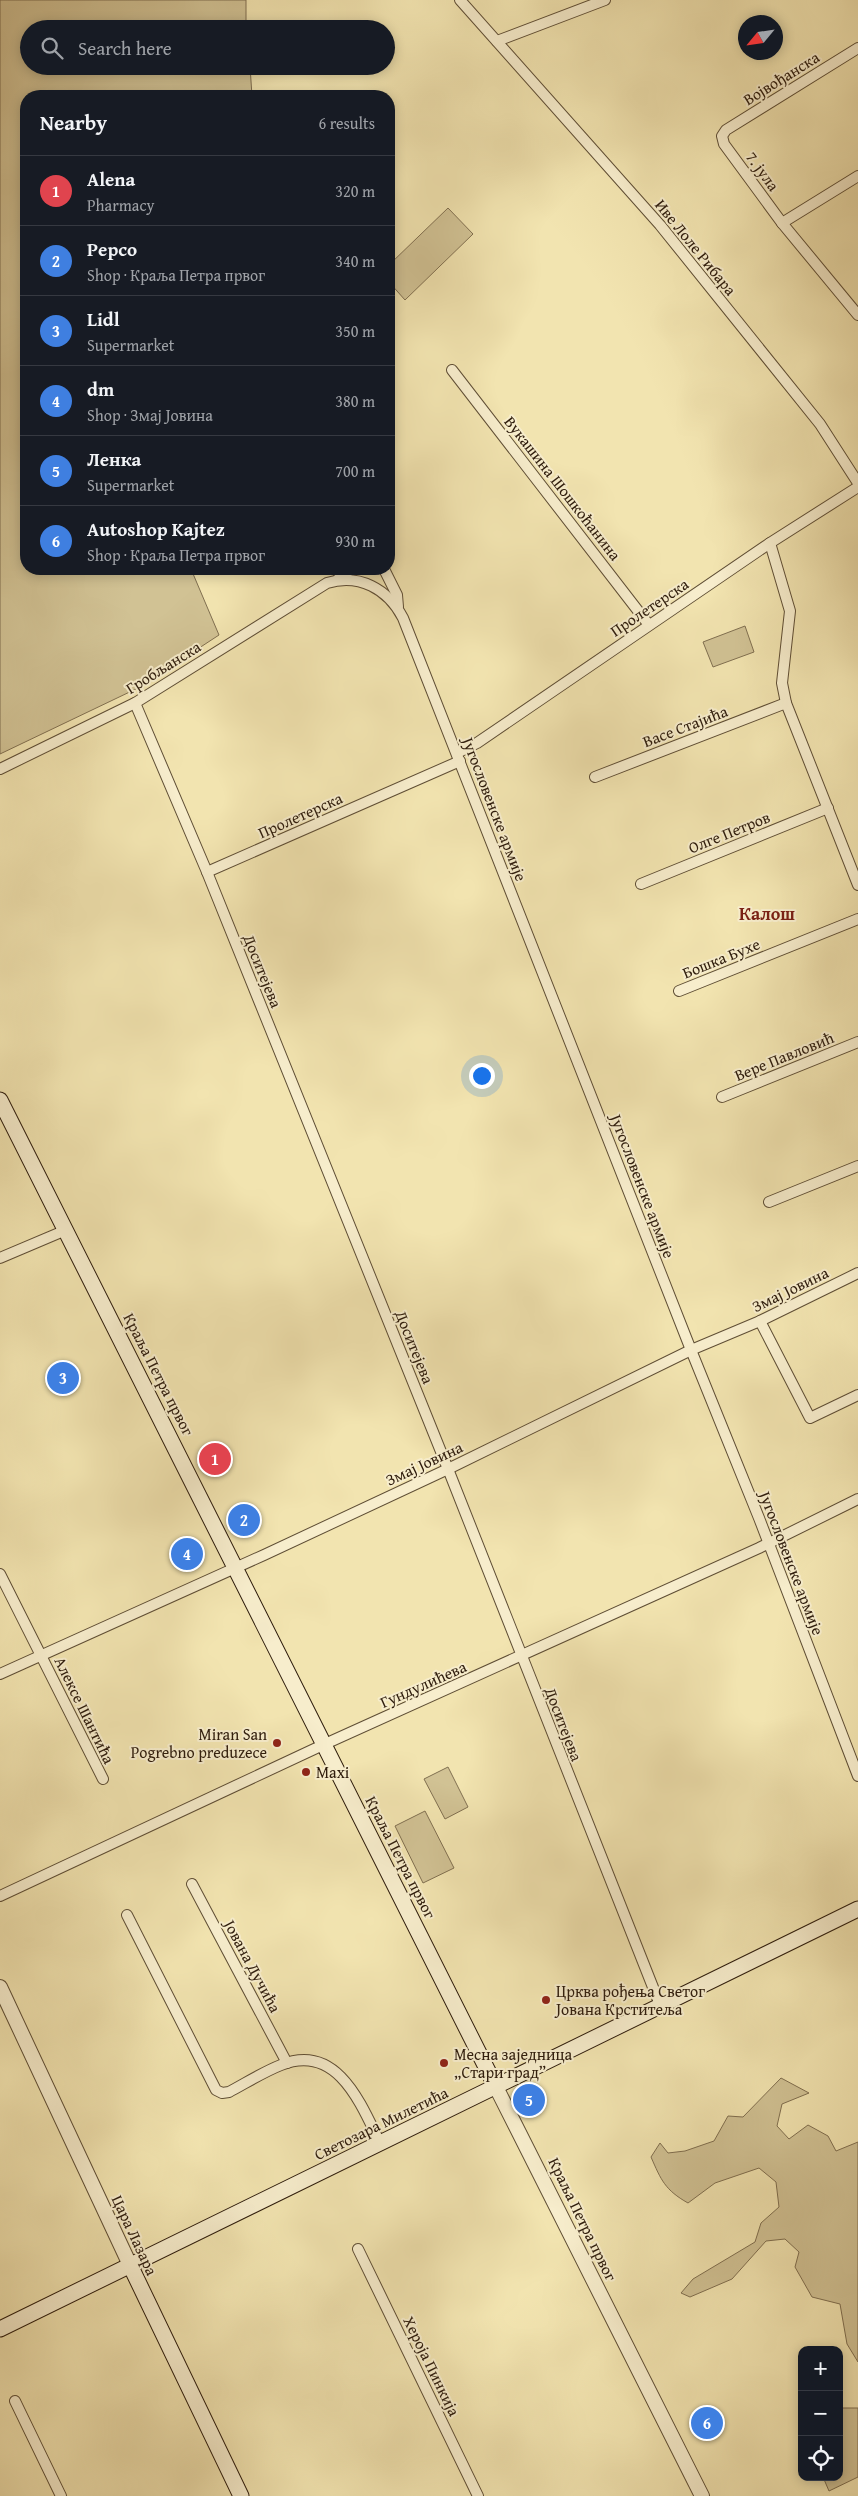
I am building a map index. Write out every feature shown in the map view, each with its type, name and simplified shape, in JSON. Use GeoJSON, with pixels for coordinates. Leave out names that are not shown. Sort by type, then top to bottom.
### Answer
{"type":"FeatureCollection","features":[{"type":"Feature","properties":{"kind":"main road","name":"Краља Петра првог"},"geometry":{"type":"LineString","coordinates":[[0,1100],[496,2085]]}},
{"type":"Feature","properties":{"kind":"main road","name":"Светозара Милетића"},"geometry":{"type":"LineString","coordinates":[[0,2329],[130,2265],[150,2258],[496,2085],[858,1909]]}},
{"type":"Feature","properties":{"kind":"main road","name":"Цара Лазара"},"geometry":{"type":"LineString","coordinates":[[130,2265],[241,2496]]}},
{"type":"Feature","properties":{"kind":"street","name":"Иве Лоле Рибара"},"geometry":{"type":"LineString","coordinates":[[460,0],[660,225],[820,424],[858,483]]}},
{"type":"Feature","properties":{"kind":"street"},"geometry":{"type":"LineString","coordinates":[[497,41],[605,0]]}},
{"type":"Feature","properties":{"kind":"street","name":"Војвођанска"},"geometry":{"type":"LineString","coordinates":[[722,136],[726,130],[858,48]]}},
{"type":"Feature","properties":{"kind":"street","name":"7. јула"},"geometry":{"type":"LineString","coordinates":[[722,136],[724,144],[782,223],[858,315]]}},
{"type":"Feature","properties":{"kind":"street"},"geometry":{"type":"LineString","coordinates":[[782,223],[858,176]]}},
{"type":"Feature","properties":{"kind":"street","name":"Вукашина Шошкоћанина"},"geometry":{"type":"LineString","coordinates":[[452,370],[650,625]]}},
{"type":"Feature","properties":{"kind":"street","name":"Пролетерска"},"geometry":{"type":"LineString","coordinates":[[207,872],[459,757],[770,543],[858,487]]}},
{"type":"Feature","properties":{"kind":"street"},"geometry":{"type":"LineString","coordinates":[[770,543],[790,611],[782,683],[786,703],[858,885]]}},
{"type":"Feature","properties":{"kind":"street"},"geometry":{"type":"LineString","coordinates":[[337,580],[344,575]]}},
{"type":"Feature","properties":{"kind":"street","name":"Југословенске армије"},"geometry":{"type":"LineString","coordinates":[[387,575],[397,595],[398,608],[459,757],[858,1776]]}},
{"type":"Feature","properties":{"kind":"street","name":"Југословенске армије"},"geometry":{"type":"LineString","coordinates":[[337,580],[363,582],[384,592],[398,608]]}},
{"type":"Feature","properties":{"kind":"street","name":"Гробљанска"},"geometry":{"type":"LineString","coordinates":[[0,769],[135,703],[315,588],[337,580]]}},
{"type":"Feature","properties":{"kind":"street","name":"Доситејева"},"geometry":{"type":"LineString","coordinates":[[135,703],[207,872],[448,1468],[660,2005]]}},
{"type":"Feature","properties":{"kind":"street","name":"Васе Стајића"},"geometry":{"type":"LineString","coordinates":[[595,777],[786,703]]}},
{"type":"Feature","properties":{"kind":"street","name":"Олге Петров"},"geometry":{"type":"LineString","coordinates":[[641,884],[828,808]]}},
{"type":"Feature","properties":{"kind":"street","name":"Бошка Бухе"},"geometry":{"type":"LineString","coordinates":[[679,991],[858,919]]}},
{"type":"Feature","properties":{"kind":"street","name":"Вере Павловић"},"geometry":{"type":"LineString","coordinates":[[722,1097],[858,1042]]}},
{"type":"Feature","properties":{"kind":"street"},"geometry":{"type":"LineString","coordinates":[[769,1202],[858,1166]]}},
{"type":"Feature","properties":{"kind":"street"},"geometry":{"type":"LineString","coordinates":[[0,1258],[66,1230]]}},
{"type":"Feature","properties":{"kind":"street","name":"Змај Јовина"},"geometry":{"type":"LineString","coordinates":[[0,1674],[236,1568],[691,1350],[760,1320],[858,1273]]}},
{"type":"Feature","properties":{"kind":"street"},"geometry":{"type":"LineString","coordinates":[[760,1320],[810,1418],[858,1395]]}},
{"type":"Feature","properties":{"kind":"street","name":"Гундулићева"},"geometry":{"type":"LineString","coordinates":[[0,1896],[324,1744],[768,1543],[858,1499]]}},
{"type":"Feature","properties":{"kind":"street","name":"Алексе Шантића"},"geometry":{"type":"LineString","coordinates":[[0,1574],[102,1779]]}},
{"type":"Feature","properties":{"kind":"street","name":"Јована Дучића"},"geometry":{"type":"LineString","coordinates":[[192,1884],[287,2063]]}},
{"type":"Feature","properties":{"kind":"street"},"geometry":{"type":"LineString","coordinates":[[127,1915],[216,2090],[222,2093],[229,2092],[287,2063],[315,2062],[326,2066],[342,2076],[354,2093],[380,2143]]}},
{"type":"Feature","properties":{"kind":"street","name":"Цара Лазара"},"geometry":{"type":"LineString","coordinates":[[0,1987],[130,2265]]}},
{"type":"Feature","properties":{"kind":"street","name":"Краља Петра првог"},"geometry":{"type":"LineString","coordinates":[[496,2085],[702,2496]]}},
{"type":"Feature","properties":{"kind":"street","name":"Хероја Пинкија"},"geometry":{"type":"LineString","coordinates":[[358,2249],[478,2496]]}},
{"type":"Feature","properties":{"kind":"street"},"geometry":{"type":"LineString","coordinates":[[16,2401],[61,2496]]}},
{"type":"Feature","properties":{"kind":"shaded area"},"geometry":{"type":"Polygon","coordinates":[[[0,0],[246,0],[246,20],[20,20],[20,75],[251,75],[252,90],[20,90],[20,575],[194,575],[219,635],[138,688],[0,754],[0,0]]]}},
{"type":"Feature","properties":{"kind":"shaded area"},"geometry":{"type":"Polygon","coordinates":[[[448,208],[473,234],[405,300],[395,289],[395,259],[448,208]]]}},
{"type":"Feature","properties":{"kind":"shaded area"},"geometry":{"type":"Polygon","coordinates":[[[745,626],[754,652],[713,667],[703,642],[745,626]]]}},
{"type":"Feature","properties":{"kind":"shaded area"},"geometry":{"type":"Polygon","coordinates":[[[448,1767],[468,1807],[445,1819],[424,1779],[448,1767]]]}},
{"type":"Feature","properties":{"kind":"shaded area"},"geometry":{"type":"Polygon","coordinates":[[[425,1811],[454,1868],[423,1883],[395,1826],[425,1811]]]}},
{"type":"Feature","properties":{"kind":"shaded area"},"geometry":{"type":"Polygon","coordinates":[[[781,2078],[809,2093],[782,2104],[777,2126],[789,2139],[808,2125],[828,2136],[836,2151],[858,2142],[858,2362],[847,2344],[840,2304],[812,2297],[795,2267],[799,2252],[785,2239],[766,2241],[732,2279],[690,2297],[681,2293],[693,2279],[755,2242],[761,2223],[779,2207],[776,2182],[759,2168],[715,2183],[688,2203],[669,2189],[651,2157],[660,2143],[668,2153],[685,2151],[714,2141],[728,2116],[743,2117],[781,2078]]]}},
{"type":"Feature","properties":{"kind":"shaded area"},"geometry":{"type":"Polygon","coordinates":[[[843,2408],[858,2408],[858,2477],[829,2491],[825,2481],[843,2481],[843,2408]]]}},
{"type":"Feature","properties":{"kind":"place","name":"Lidl"},"geometry":{"type":"Point","coordinates":[63,1378]}},
{"type":"Feature","properties":{"kind":"place","name":"Alena"},"geometry":{"type":"Point","coordinates":[215,1459]}},
{"type":"Feature","properties":{"kind":"place","name":"Pepco"},"geometry":{"type":"Point","coordinates":[244,1520]}},
{"type":"Feature","properties":{"kind":"place","name":"dm"},"geometry":{"type":"Point","coordinates":[187,1554]}},
{"type":"Feature","properties":{"kind":"place","name":"Miran San Pogrebno preduzece"},"geometry":{"type":"Point","coordinates":[277,1743]}},
{"type":"Feature","properties":{"kind":"place","name":"Maxi"},"geometry":{"type":"Point","coordinates":[306,1772]}},
{"type":"Feature","properties":{"kind":"place","name":"Црква рођења Светог Јована Крститеља"},"geometry":{"type":"Point","coordinates":[546,2000]}},
{"type":"Feature","properties":{"kind":"place","name":"Месна заједница „Стари град”"},"geometry":{"type":"Point","coordinates":[444,2063]}},
{"type":"Feature","properties":{"kind":"place","name":"Ленка"},"geometry":{"type":"Point","coordinates":[529,2100]}},
{"type":"Feature","properties":{"kind":"place","name":"Autoshop Kajtez"},"geometry":{"type":"Point","coordinates":[707,2423]}},
{"type":"Feature","properties":{"kind":"district","name":"Калош"},"geometry":{"type":"Point","coordinates":[767,914]}}]}
